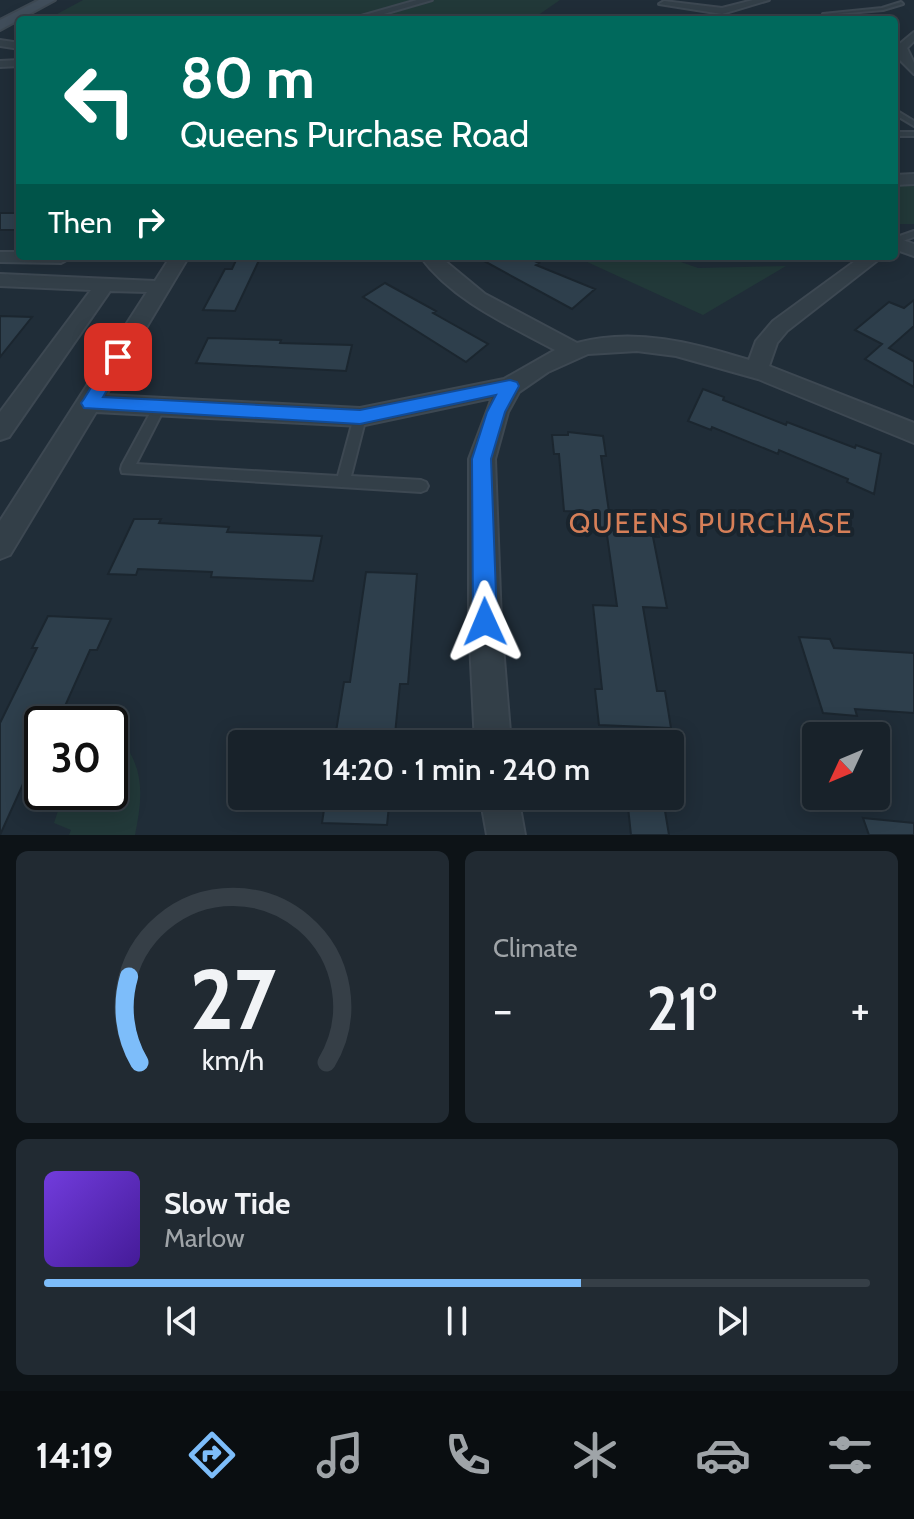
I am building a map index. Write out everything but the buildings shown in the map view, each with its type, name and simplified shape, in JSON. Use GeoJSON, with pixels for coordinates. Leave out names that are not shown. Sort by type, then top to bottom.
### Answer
{"type":"FeatureCollection","features":[{"type":"Feature","properties":{"kind":"main road"},"geometry":{"type":"LineString","coordinates":[[19,16],[49,0]]}},
{"type":"Feature","properties":{"kind":"main road"},"geometry":{"type":"LineString","coordinates":[[34,16],[64,0]]}},
{"type":"Feature","properties":{"kind":"street"},"geometry":{"type":"LineString","coordinates":[[367,16],[427,0]]}},
{"type":"Feature","properties":{"kind":"street"},"geometry":{"type":"LineString","coordinates":[[664,4],[722,11],[764,0]]}},
{"type":"Feature","properties":{"kind":"street"},"geometry":{"type":"LineString","coordinates":[[914,35],[901,47],[904,58],[914,71]]}},
{"type":"Feature","properties":{"kind":"street"},"geometry":{"type":"LineString","coordinates":[[40,281],[59,260]]}},
{"type":"Feature","properties":{"kind":"street"},"geometry":{"type":"LineString","coordinates":[[0,546],[177,260]]}},
{"type":"Feature","properties":{"kind":"street"},"geometry":{"type":"LineString","coordinates":[[433,260],[449,278],[474,296],[575,351]]}},
{"type":"Feature","properties":{"kind":"street"},"geometry":{"type":"LineString","coordinates":[[756,372],[767,341],[780,326],[869,260]]}},
{"type":"Feature","properties":{"kind":"street"},"geometry":{"type":"LineString","coordinates":[[0,280],[160,287]]}},
{"type":"Feature","properties":{"kind":"street"},"geometry":{"type":"LineString","coordinates":[[0,430],[105,284]]}},
{"type":"Feature","properties":{"kind":"street"},"geometry":{"type":"LineString","coordinates":[[90,403],[158,409],[360,417],[510,386],[528,373],[575,351],[595,345],[635,343],[694,352],[756,372],[914,433]]}},
{"type":"Feature","properties":{"kind":"street"},"geometry":{"type":"LineString","coordinates":[[492,730],[485,622],[482,459],[496,412],[510,386]]}},
{"type":"Feature","properties":{"kind":"street"},"geometry":{"type":"LineString","coordinates":[[502,810],[506,835]]}},
{"type":"Feature","properties":{"kind":"lane"},"geometry":{"type":"LineString","coordinates":[[888,0],[914,6]]}},
{"type":"Feature","properties":{"kind":"lane"},"geometry":{"type":"LineString","coordinates":[[865,16],[901,3]]}},
{"type":"Feature","properties":{"kind":"lane"},"geometry":{"type":"LineString","coordinates":[[825,14],[883,9]]}},
{"type":"Feature","properties":{"kind":"lane"},"geometry":{"type":"LineString","coordinates":[[158,409],[127,469],[421,486]]}},
{"type":"Feature","properties":{"kind":"lane"},"geometry":{"type":"LineString","coordinates":[[343,482],[360,417]]}},
{"type":"Feature","properties":{"kind":"green space"},"geometry":{"type":"Polygon","coordinates":[[[83,0],[560,0],[537,16],[53,16],[83,0]]]}},
{"type":"Feature","properties":{"kind":"green space"},"geometry":{"type":"Polygon","coordinates":[[[898,183],[914,185],[914,224],[898,224],[898,183]]]}},
{"type":"Feature","properties":{"kind":"green space"},"geometry":{"type":"Polygon","coordinates":[[[583,260],[675,260],[698,268],[786,266],[703,315],[583,260]]]}},
{"type":"Feature","properties":{"kind":"green space"},"geometry":{"type":"Polygon","coordinates":[[[129,751],[140,782],[135,835],[69,835],[71,830],[54,823],[58,810],[128,810],[129,751]]]}},
{"type":"Feature","properties":{"kind":"district","name":"QUEENS PURCHASE"},"geometry":{"type":"Point","coordinates":[711,523]}},
{"type":"Feature","properties":{"kind":"route"},"geometry":{"type":"LineString","coordinates":[[118,357],[90,403],[158,409],[360,417],[510,386],[496,412],[482,459],[485,622]]}}]}
